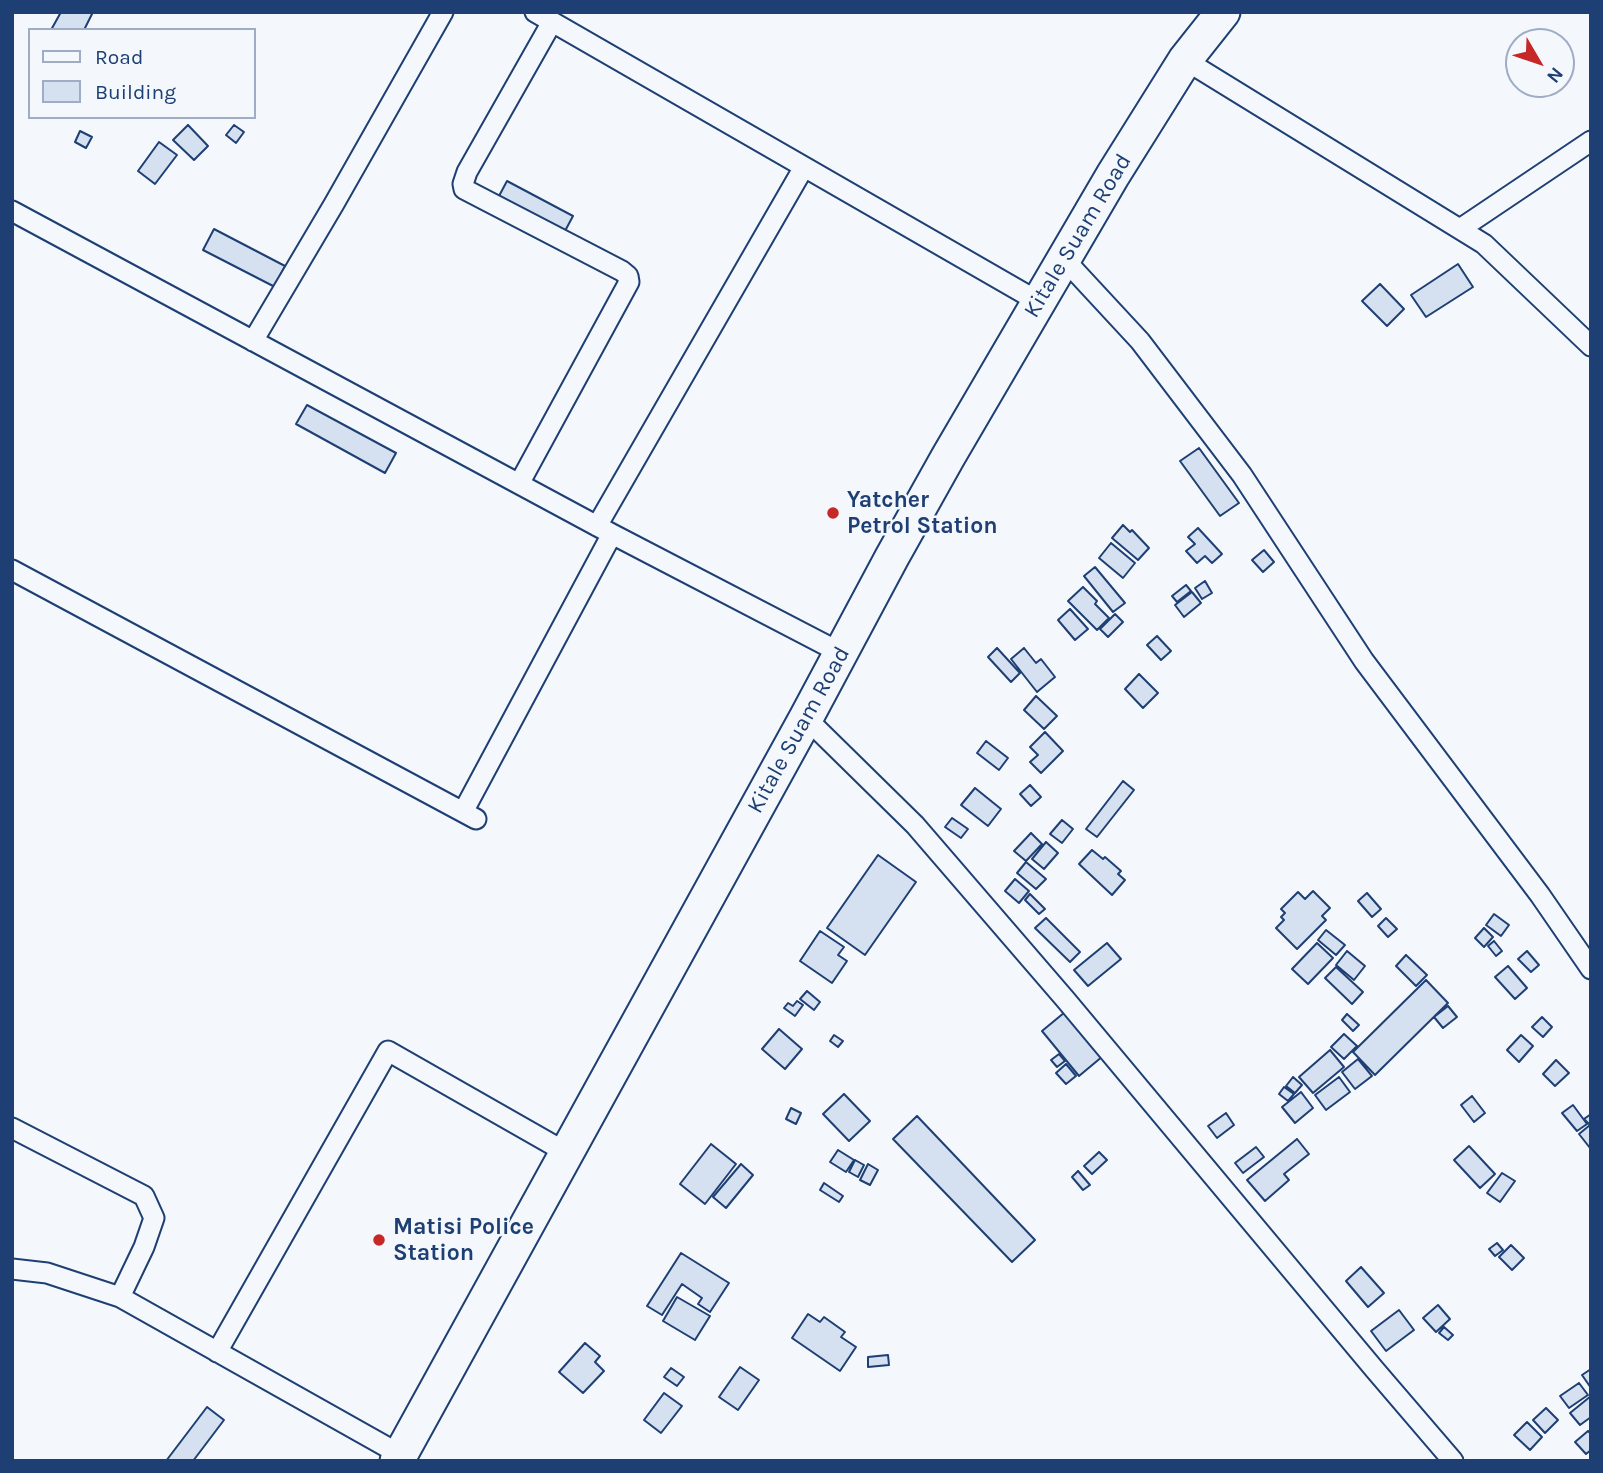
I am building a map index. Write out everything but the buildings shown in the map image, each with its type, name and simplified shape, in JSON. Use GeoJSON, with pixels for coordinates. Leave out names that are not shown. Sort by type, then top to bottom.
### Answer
{"type":"FeatureCollection","features":[{"type":"Feature","properties":{"kind":"highway","name":"Kitale Suam Road"},"geometry":{"type":"LineString","coordinates":[[399,1458],[898,546],[1113,175],[1185,60],[1223,12]]}},
{"type":"Feature","properties":{"kind":"street"},"geometry":{"type":"LineString","coordinates":[[253,341],[443,12]]}},
{"type":"Feature","properties":{"kind":"street"},"geometry":{"type":"LineString","coordinates":[[535,12],[1039,302]]}},
{"type":"Feature","properties":{"kind":"street"},"geometry":{"type":"LineString","coordinates":[[519,484],[629,282],[628,276],[622,271],[464,189],[467,172],[552,22]]}},
{"type":"Feature","properties":{"kind":"street"},"geometry":{"type":"LineString","coordinates":[[1185,60],[1484,244],[1591,346]]}},
{"type":"Feature","properties":{"kind":"street"},"geometry":{"type":"LineString","coordinates":[[1461,229],[1591,141]]}},
{"type":"Feature","properties":{"kind":"street"},"geometry":{"type":"LineString","coordinates":[[12,570],[470,815],[605,530],[804,167]]}},
{"type":"Feature","properties":{"kind":"street"},"geometry":{"type":"LineString","coordinates":[[12,211],[605,530],[841,653]]}},
{"type":"Feature","properties":{"kind":"street"},"geometry":{"type":"LineString","coordinates":[[1064,259],[1140,341],[1242,475],[1364,661],[1540,895],[1591,968]]}},
{"type":"Feature","properties":{"kind":"street"},"geometry":{"type":"LineString","coordinates":[[806,718],[915,825],[1454,1461]]}},
{"type":"Feature","properties":{"kind":"street"},"geometry":{"type":"LineString","coordinates":[[218,1352],[388,1051],[567,1153]]}},
{"type":"Feature","properties":{"kind":"street"},"geometry":{"type":"LineString","coordinates":[[12,1128],[144,1196],[154,1217],[144,1247],[120,1297]]}},
{"type":"Feature","properties":{"kind":"street"},"geometry":{"type":"LineString","coordinates":[[12,1269],[47,1273],[120,1297],[399,1458]]}},
{"type":"Feature","properties":{"kind":"place","name":"Yatcher Petrol Station"},"geometry":{"type":"Point","coordinates":[833,513]}},
{"type":"Feature","properties":{"kind":"place","name":"Matisi Police Station"},"geometry":{"type":"Point","coordinates":[379,1240]}}]}
